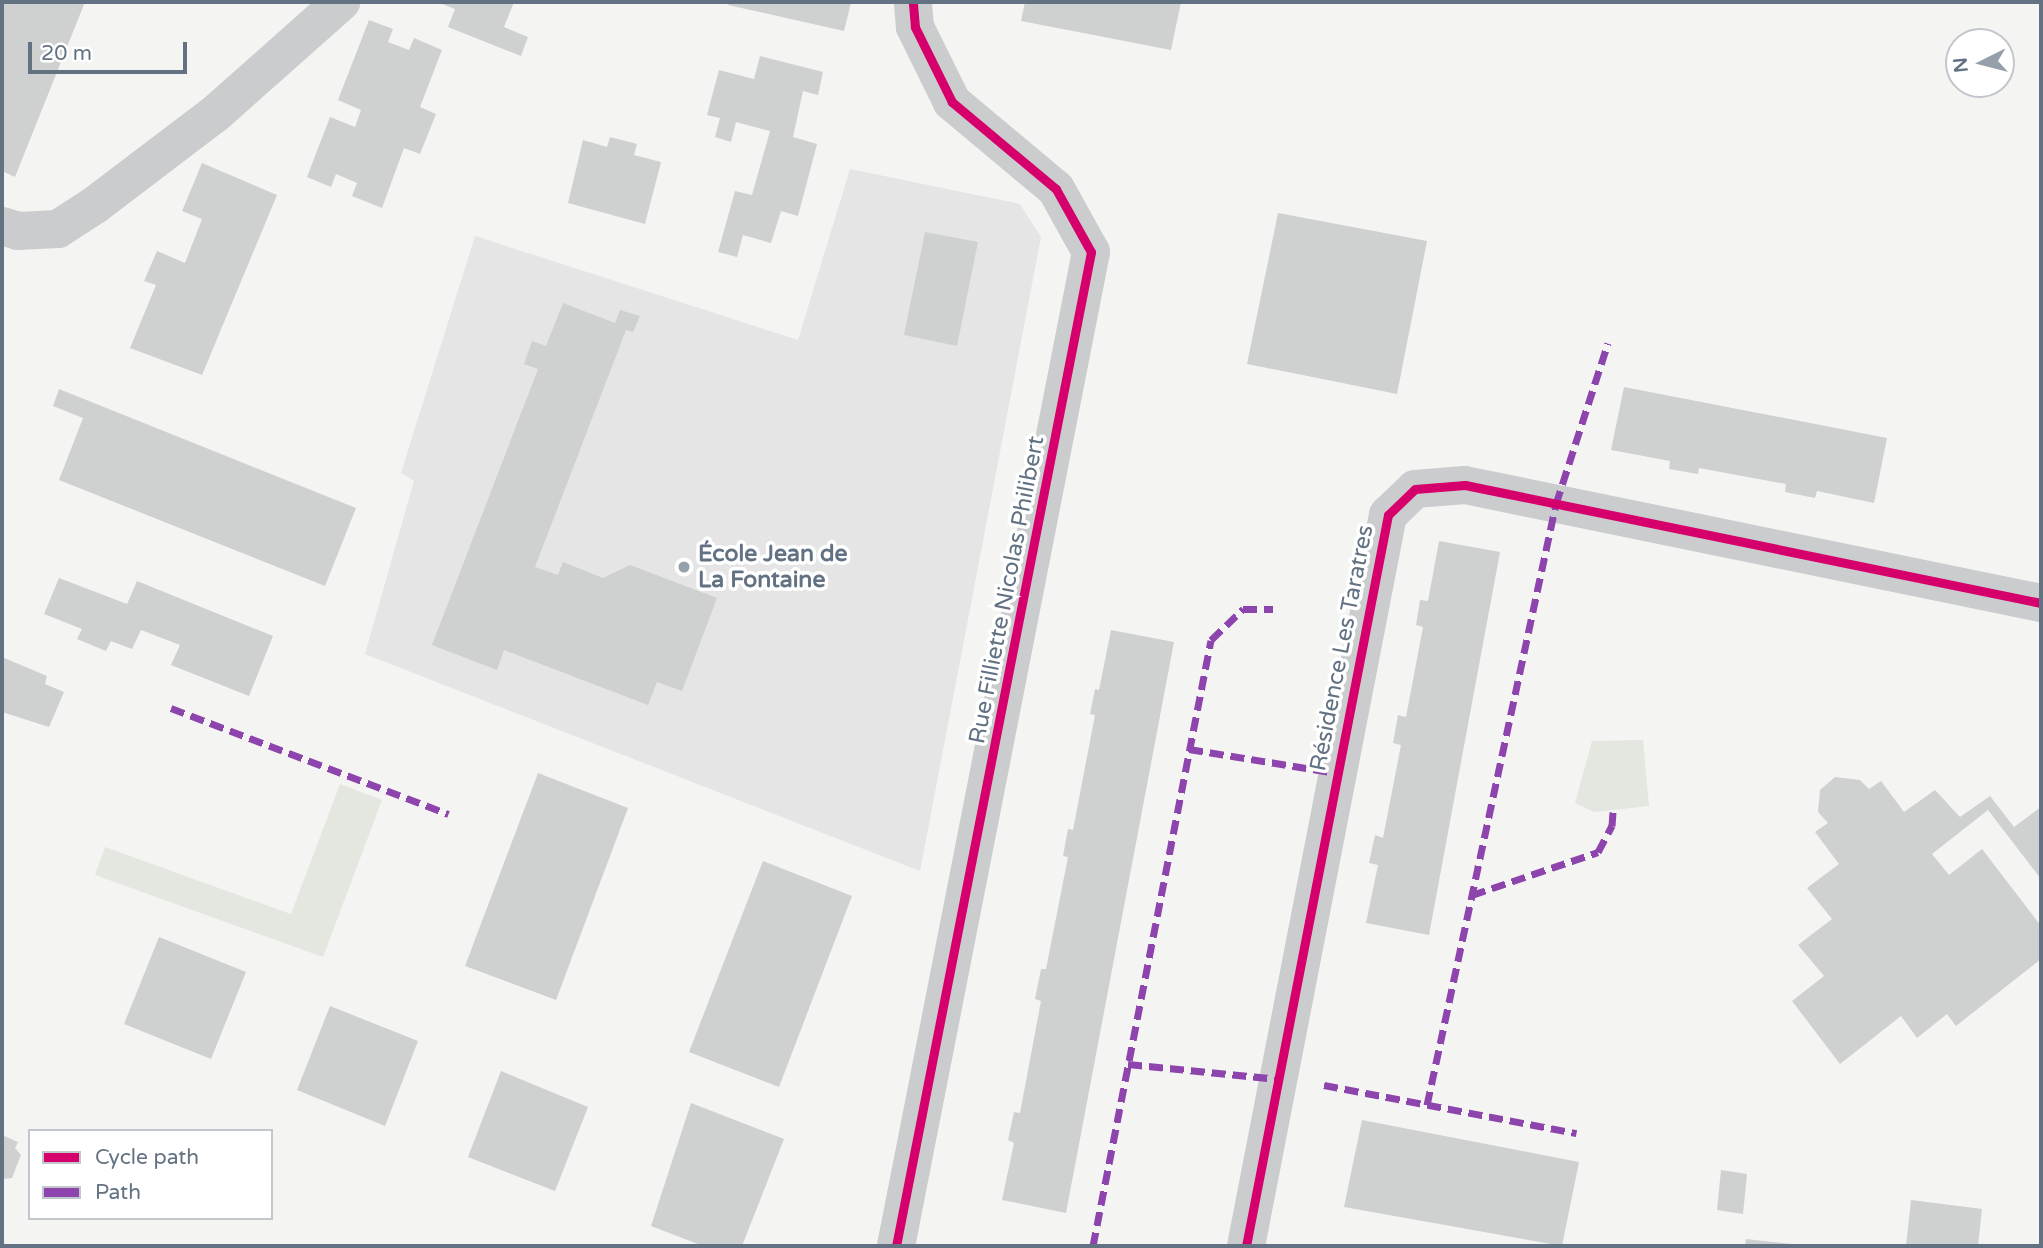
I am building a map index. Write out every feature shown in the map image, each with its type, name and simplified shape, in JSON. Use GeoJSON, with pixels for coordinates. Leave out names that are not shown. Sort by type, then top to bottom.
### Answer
{"type":"FeatureCollection","features":[{"type":"Feature","properties":{"kind":"street"},"geometry":{"type":"LineString","coordinates":[[2,226],[18,231],[58,229],[95,205],[215,114],[341,2]]}},
{"type":"Feature","properties":{"kind":"street","name":"Rue Filliette Nicolas Philibert"},"geometry":{"type":"LineString","coordinates":[[896,1246],[1091,252],[1056,190],[952,102],[915,27],[913,2]]}},
{"type":"Feature","properties":{"kind":"street","name":"Résidence Les Taratres"},"geometry":{"type":"LineString","coordinates":[[1246,1246],[1388,515],[1415,489],[1465,485],[2041,603]]}},
{"type":"Feature","properties":{"kind":"shaded area","name":"École Jean de La Fontaine"},"geometry":{"type":"Polygon","coordinates":[[[850,169],[1020,204],[1041,237],[920,871],[365,654],[414,481],[401,473],[475,236],[798,340],[850,169]]]}},
{"type":"Feature","properties":{"kind":"shaded area"},"geometry":{"type":"Polygon","coordinates":[[[1643,740],[1649,806],[1594,812],[1575,803],[1592,741],[1643,740]]]}},
{"type":"Feature","properties":{"kind":"shaded area"},"geometry":{"type":"Polygon","coordinates":[[[340,784],[382,800],[323,957],[95,875],[105,847],[291,914],[340,784]]]}},
{"type":"Feature","properties":{"kind":"building"},"geometry":{"type":"Polygon","coordinates":[[[2,2],[85,2],[15,177],[2,171],[2,2]]]}},
{"type":"Feature","properties":{"kind":"building"},"geometry":{"type":"Polygon","coordinates":[[[437,2],[514,2],[504,27],[528,37],[521,56],[448,27],[455,9],[437,2]]]}},
{"type":"Feature","properties":{"kind":"building"},"geometry":{"type":"Polygon","coordinates":[[[729,2],[851,3],[844,31],[728,5],[729,2]]]}},
{"type":"Feature","properties":{"kind":"building"},"geometry":{"type":"Polygon","coordinates":[[[1025,2],[1181,2],[1171,50],[1021,21],[1025,2]]]}},
{"type":"Feature","properties":{"kind":"building"},"geometry":{"type":"Polygon","coordinates":[[[369,20],[393,29],[388,42],[409,50],[414,38],[442,50],[420,107],[436,114],[420,154],[404,148],[382,208],[352,196],[357,183],[336,174],[331,187],[307,177],[330,117],[355,127],[361,110],[338,100],[369,20]]]}},
{"type":"Feature","properties":{"kind":"building"},"geometry":{"type":"Polygon","coordinates":[[[760,56],[823,72],[818,95],[803,91],[793,137],[817,144],[798,216],[781,211],[771,243],[743,235],[737,257],[718,252],[735,191],[752,195],[770,131],[736,122],[731,142],[715,137],[720,118],[707,115],[719,70],[754,79],[760,56]]]}},
{"type":"Feature","properties":{"kind":"building"},"geometry":{"type":"Polygon","coordinates":[[[610,137],[637,144],[634,155],[661,162],[645,224],[568,203],[583,140],[607,147],[610,137]]]}},
{"type":"Feature","properties":{"kind":"building"},"geometry":{"type":"Polygon","coordinates":[[[202,163],[277,195],[202,375],[130,348],[156,285],[144,281],[157,251],[185,263],[202,219],[182,211],[202,163]]]}},
{"type":"Feature","properties":{"kind":"building"},"geometry":{"type":"Polygon","coordinates":[[[1278,213],[1427,241],[1397,394],[1247,364],[1278,213]]]}},
{"type":"Feature","properties":{"kind":"building"},"geometry":{"type":"Polygon","coordinates":[[[925,232],[978,242],[957,346],[904,335],[925,232]]]}},
{"type":"Feature","properties":{"kind":"building"},"geometry":{"type":"Polygon","coordinates":[[[563,303],[615,323],[620,310],[640,316],[633,332],[626,330],[535,567],[558,575],[563,562],[603,578],[630,565],[717,598],[682,691],[657,682],[648,705],[504,650],[497,670],[432,645],[538,369],[524,364],[532,341],[546,346],[563,303]]]}},
{"type":"Feature","properties":{"kind":"building"},"geometry":{"type":"Polygon","coordinates":[[[1624,387],[1887,438],[1874,503],[1817,491],[1815,498],[1785,492],[1786,484],[1699,468],[1698,474],[1669,469],[1670,461],[1611,450],[1624,387]]]}},
{"type":"Feature","properties":{"kind":"building"},"geometry":{"type":"Polygon","coordinates":[[[59,389],[356,508],[325,586],[59,480],[83,418],[53,406],[59,389]]]}},
{"type":"Feature","properties":{"kind":"building"},"geometry":{"type":"Polygon","coordinates":[[[1439,541],[1500,552],[1429,935],[1366,923],[1378,865],[1369,863],[1375,835],[1383,838],[1401,745],[1393,743],[1398,715],[1406,717],[1423,627],[1416,625],[1420,600],[1428,601],[1439,541]]]}},
{"type":"Feature","properties":{"kind":"building"},"geometry":{"type":"Polygon","coordinates":[[[59,578],[127,604],[137,581],[273,636],[249,696],[171,665],[180,645],[141,630],[132,649],[111,641],[106,651],[77,639],[82,629],[44,614],[59,578]]]}},
{"type":"Feature","properties":{"kind":"building"},"geometry":{"type":"Polygon","coordinates":[[[1111,630],[1174,642],[1066,1213],[1002,1200],[1014,1143],[1008,1140],[1014,1112],[1020,1113],[1041,1001],[1035,999],[1041,969],[1046,969],[1068,857],[1063,856],[1068,829],[1073,830],[1095,715],[1090,714],[1095,689],[1099,690],[1111,630]]]}},
{"type":"Feature","properties":{"kind":"building"},"geometry":{"type":"Polygon","coordinates":[[[2,657],[47,676],[45,684],[64,692],[49,727],[2,712],[2,657]]]}},
{"type":"Feature","properties":{"kind":"building"},"geometry":{"type":"Polygon","coordinates":[[[538,773],[628,808],[556,1000],[465,966],[538,773]]]}},
{"type":"Feature","properties":{"kind":"building"},"geometry":{"type":"Polygon","coordinates":[[[1835,777],[1860,780],[1869,789],[1881,781],[1904,812],[1935,790],[1960,817],[1990,796],[2014,827],[2041,807],[2041,879],[1988,810],[1932,854],[1949,875],[1982,849],[2041,926],[2041,959],[1956,1026],[1947,1014],[1917,1038],[1901,1016],[1840,1064],[1792,1001],[1824,976],[1798,945],[1832,919],[1807,888],[1839,864],[1815,832],[1828,823],[1818,812],[1820,790],[1835,777]]]}},
{"type":"Feature","properties":{"kind":"building"},"geometry":{"type":"Polygon","coordinates":[[[763,861],[852,896],[779,1087],[689,1052],[763,861]]]}},
{"type":"Feature","properties":{"kind":"building"},"geometry":{"type":"Polygon","coordinates":[[[159,937],[246,972],[211,1059],[124,1024],[159,937]]]}},
{"type":"Feature","properties":{"kind":"building"},"geometry":{"type":"Polygon","coordinates":[[[330,1006],[418,1041],[385,1126],[297,1090],[330,1006]]]}},
{"type":"Feature","properties":{"kind":"building"},"geometry":{"type":"Polygon","coordinates":[[[501,1071],[588,1107],[555,1191],[468,1157],[501,1071]]]}},
{"type":"Feature","properties":{"kind":"building"},"geometry":{"type":"Polygon","coordinates":[[[691,1103],[784,1139],[742,1246],[703,1246],[651,1226],[691,1103]]]}},
{"type":"Feature","properties":{"kind":"building"},"geometry":{"type":"Polygon","coordinates":[[[1362,1120],[1579,1162],[1562,1246],[1344,1207],[1362,1120]]]}},
{"type":"Feature","properties":{"kind":"building"},"geometry":{"type":"Polygon","coordinates":[[[2,1135],[18,1142],[15,1148],[21,1155],[12,1178],[4,1179],[2,1185],[2,1135]]]}},
{"type":"Feature","properties":{"kind":"building"},"geometry":{"type":"Polygon","coordinates":[[[1721,1170],[1747,1174],[1743,1214],[1717,1210],[1721,1170]]]}},
{"type":"Feature","properties":{"kind":"building"},"geometry":{"type":"Polygon","coordinates":[[[1911,1200],[1982,1209],[1978,1246],[1906,1246],[1911,1200]]]}},
{"type":"Feature","properties":{"kind":"building"},"geometry":{"type":"Polygon","coordinates":[[[1746,1239],[1792,1244],[1792,1246],[1745,1246],[1746,1239]]]}},
{"type":"Feature","properties":{"kind":"marked path"},"geometry":{"type":"LineString","coordinates":[[1427,1105],[1556,504],[1608,343]]}},
{"type":"Feature","properties":{"kind":"marked path"},"geometry":{"type":"LineString","coordinates":[[1093,1246],[1211,640],[1243,609],[1273,609]]}},
{"type":"Feature","properties":{"kind":"marked path"},"geometry":{"type":"LineString","coordinates":[[171,708],[448,814]]}},
{"type":"Feature","properties":{"kind":"marked path"},"geometry":{"type":"LineString","coordinates":[[1189,749],[1337,773]]}},
{"type":"Feature","properties":{"kind":"marked path"},"geometry":{"type":"LineString","coordinates":[[1472,895],[1598,852],[1612,826],[1613,812]]}},
{"type":"Feature","properties":{"kind":"marked path"},"geometry":{"type":"LineString","coordinates":[[1128,1064],[1277,1079]]}},
{"type":"Feature","properties":{"kind":"marked path"},"geometry":{"type":"LineString","coordinates":[[1324,1085],[1576,1133]]}},
{"type":"Feature","properties":{"kind":"cycle path"},"geometry":{"type":"LineString","coordinates":[[896,1246],[1091,252],[1056,189],[952,102],[915,27],[913,2]]}},
{"type":"Feature","properties":{"kind":"cycle path"},"geometry":{"type":"LineString","coordinates":[[1246,1246],[1388,515],[1415,489],[1465,485],[2041,603]]}},
{"type":"Feature","properties":{"kind":"place","name":"École Jean de La Fontaine"},"geometry":{"type":"Point","coordinates":[684,567]}}]}
